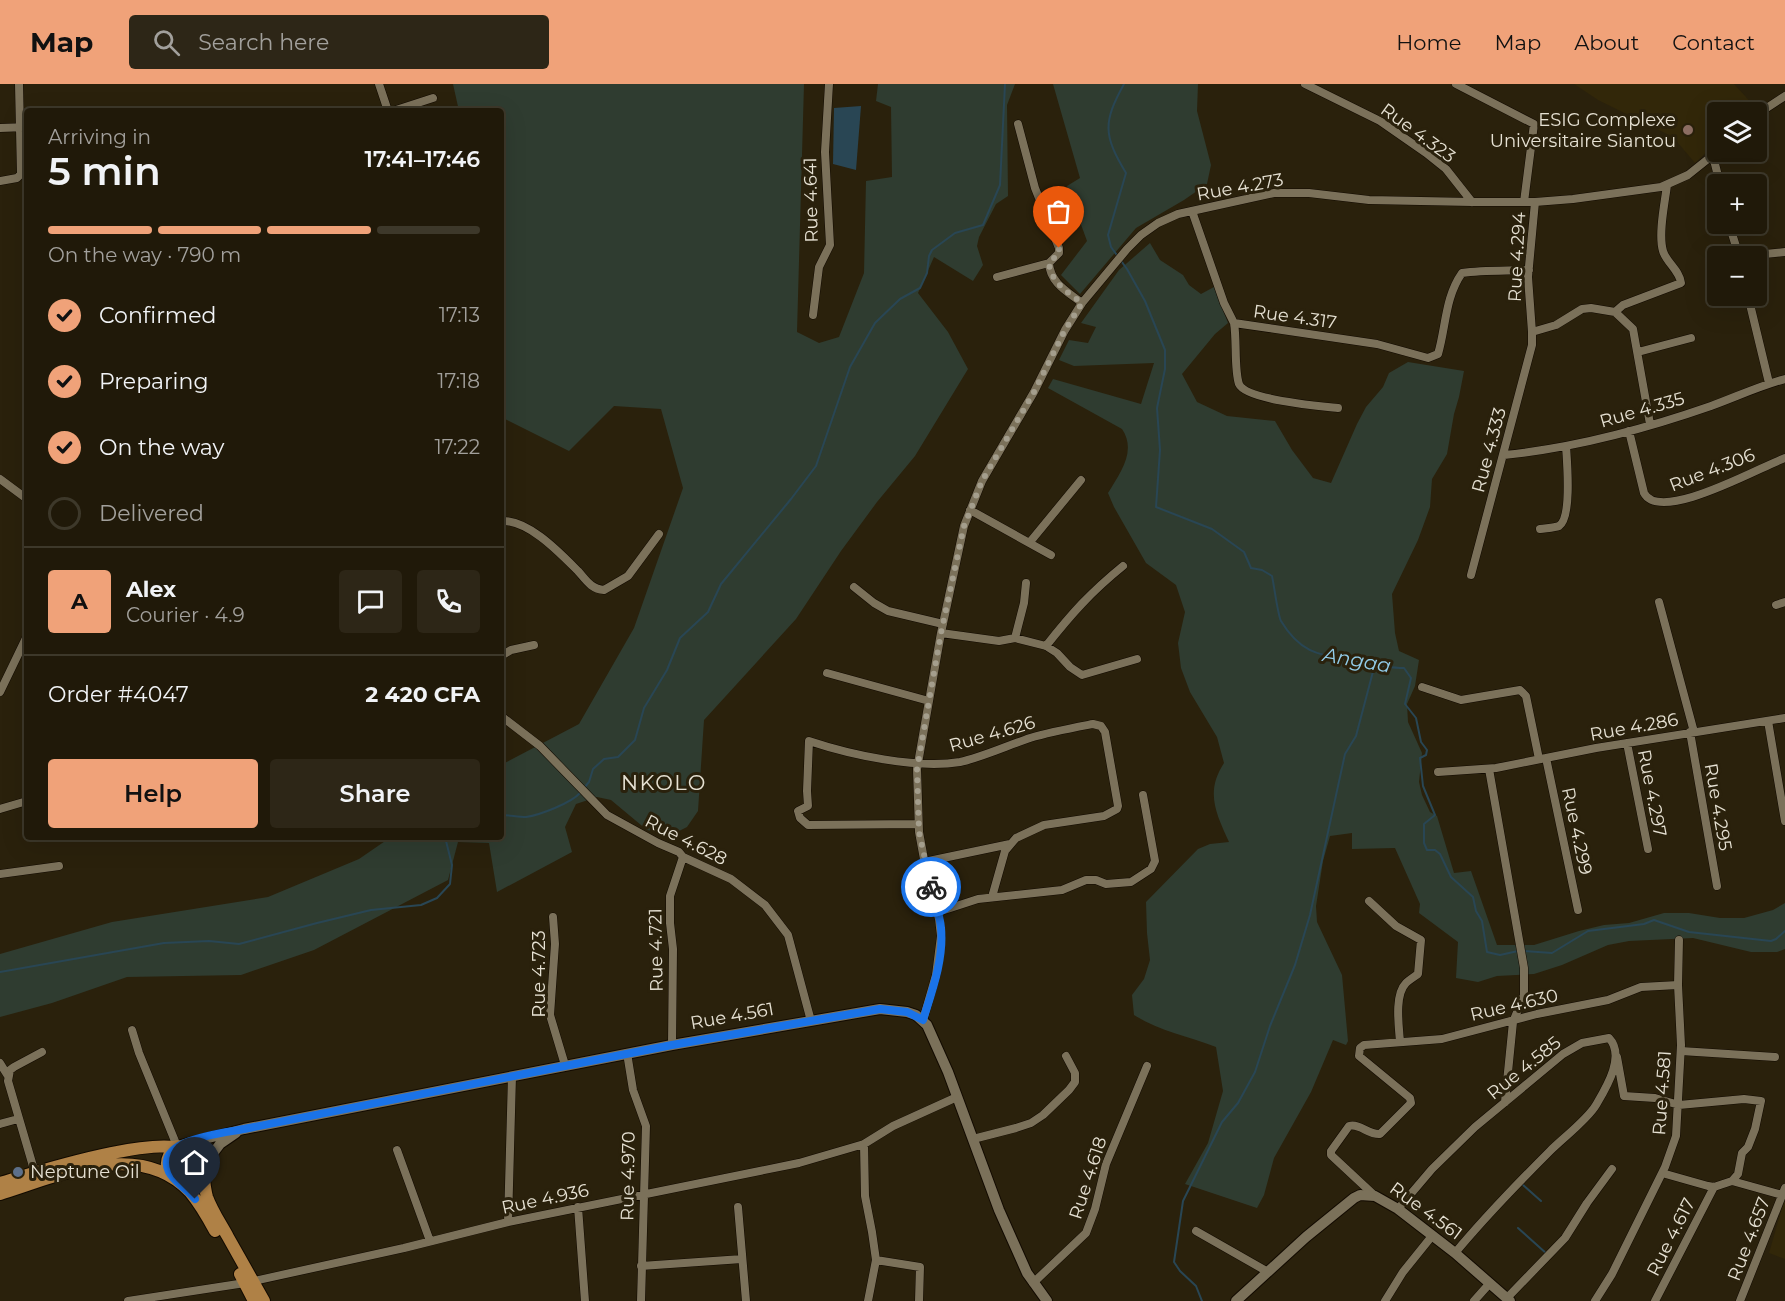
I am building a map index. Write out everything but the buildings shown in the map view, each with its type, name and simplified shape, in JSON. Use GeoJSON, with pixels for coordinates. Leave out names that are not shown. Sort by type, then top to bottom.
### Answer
{"type":"FeatureCollection","features":[{"type":"Feature","properties":{"kind":"main road","name":"Rue 4.561"},"geometry":{"type":"LineString","coordinates":[[177,1146],[244,1129],[565,1065],[880,1009],[907,1012],[923,1020]]}},
{"type":"Feature","properties":{"kind":"main road"},"geometry":{"type":"LineString","coordinates":[[923,1020],[930,1030],[957,1097],[999,1210],[1027,1273],[1047,1301]]}},
{"type":"Feature","properties":{"kind":"main road","name":"Rue 4.561"},"geometry":{"type":"LineString","coordinates":[[0,1183],[113,1152],[152,1146],[186,1148],[199,1162],[220,1144],[244,1129]]}},
{"type":"Feature","properties":{"kind":"main road"},"geometry":{"type":"LineString","coordinates":[[177,1146],[169,1153],[168,1172],[190,1192],[202,1208],[249,1282],[264,1301]]}},
{"type":"Feature","properties":{"kind":"main road"},"geometry":{"type":"LineString","coordinates":[[0,1194],[60,1175],[112,1164],[150,1168],[173,1178],[190,1177],[199,1162]]}},
{"type":"Feature","properties":{"kind":"main road"},"geometry":{"type":"LineString","coordinates":[[199,1162],[207,1196],[249,1282],[254,1301]]}},
{"type":"Feature","properties":{"kind":"main road","name":"Rue 4.561"},"geometry":{"type":"LineString","coordinates":[[1236,1301],[1306,1237],[1354,1197],[1360,1195],[1375,1196],[1398,1209],[1455,1253],[1508,1299]]}},
{"type":"Feature","properties":{"kind":"street"},"geometry":{"type":"LineString","coordinates":[[0,181],[17,178],[21,174],[24,127],[19,84]]}},
{"type":"Feature","properties":{"kind":"street"},"geometry":{"type":"LineString","coordinates":[[379,84],[390,108]]}},
{"type":"Feature","properties":{"kind":"street","name":"Rue 4.641"},"geometry":{"type":"LineString","coordinates":[[813,315],[819,267],[830,245],[825,152],[830,84]]}},
{"type":"Feature","properties":{"kind":"street","name":"Rue 4.323"},"geometry":{"type":"LineString","coordinates":[[1305,84],[1380,121],[1426,153],[1446,169],[1472,202]]}},
{"type":"Feature","properties":{"kind":"street","name":"Rue 4.294"},"geometry":{"type":"LineString","coordinates":[[1456,84],[1534,124],[1524,202]]}},
{"type":"Feature","properties":{"kind":"street"},"geometry":{"type":"LineString","coordinates":[[1767,108],[1785,96]]}},
{"type":"Feature","properties":{"kind":"street"},"geometry":{"type":"LineString","coordinates":[[401,108],[433,98]]}},
{"type":"Feature","properties":{"kind":"street"},"geometry":{"type":"LineString","coordinates":[[997,277],[1049,263],[1059,253],[1035,188],[1018,124]]}},
{"type":"Feature","properties":{"kind":"street"},"geometry":{"type":"LineString","coordinates":[[0,128],[24,127]]}},
{"type":"Feature","properties":{"kind":"street","name":"Rue 4.273"},"geometry":{"type":"LineString","coordinates":[[923,1020],[940,952],[941,927],[924,862],[918,824],[918,763],[941,633],[964,526],[982,481],[1034,392],[1065,330],[1104,275],[1141,235],[1158,223],[1192,211],[1262,195],[1309,192],[1370,200],[1535,202],[1573,199],[1667,185],[1688,175],[1707,160]]}},
{"type":"Feature","properties":{"kind":"street"},"geometry":{"type":"LineString","coordinates":[[1615,312],[1623,305],[1681,283],[1662,248],[1667,185]]}},
{"type":"Feature","properties":{"kind":"street","name":"Rue 4.294"},"geometry":{"type":"LineString","coordinates":[[1533,332],[1528,295],[1535,202]]}},
{"type":"Feature","properties":{"kind":"street","name":"Rue 4.317"},"geometry":{"type":"LineString","coordinates":[[1192,211],[1220,294],[1234,323],[1377,344],[1418,356],[1433,358],[1438,354],[1450,296],[1462,273],[1482,270],[1499,272],[1529,270]]}},
{"type":"Feature","properties":{"kind":"street"},"geometry":{"type":"LineString","coordinates":[[1767,254],[1785,252]]}},
{"type":"Feature","properties":{"kind":"street"},"geometry":{"type":"LineString","coordinates":[[1049,263],[1055,281],[1082,303]]}},
{"type":"Feature","properties":{"kind":"street"},"geometry":{"type":"LineString","coordinates":[[1750,306],[1769,383]]}},
{"type":"Feature","properties":{"kind":"street"},"geometry":{"type":"LineString","coordinates":[[1533,332],[1556,325],[1582,309],[1591,308],[1615,312],[1633,329],[1650,424]]}},
{"type":"Feature","properties":{"kind":"street"},"geometry":{"type":"LineString","coordinates":[[1234,323],[1238,377],[1242,388],[1247,393],[1338,408]]}},
{"type":"Feature","properties":{"kind":"street","name":"Rue 4.333"},"geometry":{"type":"LineString","coordinates":[[1471,575],[1504,455],[1532,345],[1533,332]]}},
{"type":"Feature","properties":{"kind":"street"},"geometry":{"type":"LineString","coordinates":[[1638,351],[1691,338]]}},
{"type":"Feature","properties":{"kind":"street","name":"Rue 4.335"},"geometry":{"type":"LineString","coordinates":[[1504,455],[1544,451],[1629,431],[1711,406],[1785,379]]}},
{"type":"Feature","properties":{"kind":"street","name":"Rue 4.306"},"geometry":{"type":"LineString","coordinates":[[1629,431],[1644,493],[1650,500],[1658,502],[1681,501],[1785,458]]}},
{"type":"Feature","properties":{"kind":"street"},"geometry":{"type":"LineString","coordinates":[[1540,529],[1559,526],[1564,520],[1568,473],[1566,446]]}},
{"type":"Feature","properties":{"kind":"street"},"geometry":{"type":"LineString","coordinates":[[0,479],[24,497]]}},
{"type":"Feature","properties":{"kind":"street"},"geometry":{"type":"LineString","coordinates":[[1030,542],[1081,480]]}},
{"type":"Feature","properties":{"kind":"street"},"geometry":{"type":"LineString","coordinates":[[970,510],[1051,555]]}},
{"type":"Feature","properties":{"kind":"street"},"geometry":{"type":"LineString","coordinates":[[504,521],[519,523],[528,528],[567,560],[590,585],[598,590],[608,589],[627,576],[659,534]]}},
{"type":"Feature","properties":{"kind":"street"},"geometry":{"type":"LineString","coordinates":[[1046,646],[1092,591],[1124,566]]}},
{"type":"Feature","properties":{"kind":"street"},"geometry":{"type":"LineString","coordinates":[[1015,638],[1024,603],[1026,583]]}},
{"type":"Feature","properties":{"kind":"street"},"geometry":{"type":"LineString","coordinates":[[854,587],[888,611],[943,624]]}},
{"type":"Feature","properties":{"kind":"street","name":"Rue 4.295"},"geometry":{"type":"LineString","coordinates":[[1659,602],[1692,732],[1717,886]]}},
{"type":"Feature","properties":{"kind":"street"},"geometry":{"type":"LineString","coordinates":[[1776,605],[1785,602]]}},
{"type":"Feature","properties":{"kind":"street"},"geometry":{"type":"LineString","coordinates":[[941,633],[999,641],[1015,638],[1046,646],[1057,652],[1070,667],[1082,675],[1137,659]]}},
{"type":"Feature","properties":{"kind":"street"},"geometry":{"type":"LineString","coordinates":[[0,692],[24,642]]}},
{"type":"Feature","properties":{"kind":"street"},"geometry":{"type":"LineString","coordinates":[[504,654],[511,650],[534,645]]}},
{"type":"Feature","properties":{"kind":"street"},"geometry":{"type":"LineString","coordinates":[[827,673],[929,701]]}},
{"type":"Feature","properties":{"kind":"street","name":"Rue 4.299"},"geometry":{"type":"LineString","coordinates":[[1422,687],[1461,700],[1520,690],[1526,696],[1543,758],[1578,910]]}},
{"type":"Feature","properties":{"kind":"street","name":"Rue 4.628"},"geometry":{"type":"LineString","coordinates":[[504,718],[540,747],[578,783],[607,815],[658,843],[680,852],[683,857],[731,879],[765,905],[788,934],[812,1021]]}},
{"type":"Feature","properties":{"kind":"street","name":"Rue 4.286"},"geometry":{"type":"LineString","coordinates":[[1438,772],[1490,769],[1627,743],[1785,718]]}},
{"type":"Feature","properties":{"kind":"street"},"geometry":{"type":"LineString","coordinates":[[1768,721],[1785,821]]}},
{"type":"Feature","properties":{"kind":"street","name":"Rue 4.626"},"geometry":{"type":"LineString","coordinates":[[918,824],[808,825],[800,818],[798,811],[808,806],[809,741],[854,753],[918,763],[959,762],[1034,737],[1093,724],[1101,726],[1105,732],[1117,809],[1104,816],[1044,825],[1016,838],[1010,844]]}},
{"type":"Feature","properties":{"kind":"street","name":"Rue 4.297"},"geometry":{"type":"LineString","coordinates":[[1627,743],[1648,849]]}},
{"type":"Feature","properties":{"kind":"street"},"geometry":{"type":"LineString","coordinates":[[1490,769],[1524,968],[1524,994],[1513,1022],[1505,1102]]}},
{"type":"Feature","properties":{"kind":"street"},"geometry":{"type":"LineString","coordinates":[[938,912],[992,897],[1062,890],[1086,880],[1096,880],[1106,884],[1131,882],[1155,865],[1143,795]]}},
{"type":"Feature","properties":{"kind":"street"},"geometry":{"type":"LineString","coordinates":[[0,809],[24,802]]}},
{"type":"Feature","properties":{"kind":"street"},"geometry":{"type":"LineString","coordinates":[[924,862],[1010,844]]}},
{"type":"Feature","properties":{"kind":"street"},"geometry":{"type":"LineString","coordinates":[[992,897],[1005,851],[1010,844]]}},
{"type":"Feature","properties":{"kind":"street","name":"Rue 4.721"},"geometry":{"type":"LineString","coordinates":[[672,1045],[673,949],[670,896],[683,857]]}},
{"type":"Feature","properties":{"kind":"street"},"geometry":{"type":"LineString","coordinates":[[0,874],[59,866]]}},
{"type":"Feature","properties":{"kind":"street"},"geometry":{"type":"LineString","coordinates":[[1369,901],[1396,926],[1422,940],[1418,974],[1404,985],[1400,999],[1398,1018],[1400,1042]]}},
{"type":"Feature","properties":{"kind":"street","name":"Rue 4.723"},"geometry":{"type":"LineString","coordinates":[[553,917],[555,945],[550,1015],[565,1065]]}},
{"type":"Feature","properties":{"kind":"street","name":"Rue 4.581"},"geometry":{"type":"LineString","coordinates":[[1595,1301],[1612,1274],[1662,1173],[1676,1136],[1681,1052],[1678,986],[1679,940]]}},
{"type":"Feature","properties":{"kind":"street","name":"Rue 4.630"},"geometry":{"type":"LineString","coordinates":[[1375,1196],[1331,1155],[1331,1150],[1348,1126],[1355,1125],[1374,1134],[1380,1134],[1411,1103],[1410,1098],[1359,1056],[1359,1051],[1364,1046],[1434,1041],[1537,1014],[1608,1000],[1635,988],[1654,985],[1678,986]]}},
{"type":"Feature","properties":{"kind":"street"},"geometry":{"type":"LineString","coordinates":[[132,1030],[177,1146]]}},
{"type":"Feature","properties":{"kind":"street","name":"Rue 4.585"},"geometry":{"type":"LineString","coordinates":[[1398,1209],[1432,1169],[1475,1127],[1563,1054],[1582,1043],[1610,1038],[1615,1044],[1617,1055]]}},
{"type":"Feature","properties":{"kind":"street"},"geometry":{"type":"LineString","coordinates":[[8,1076],[14,1067],[42,1052]]}},
{"type":"Feature","properties":{"kind":"street"},"geometry":{"type":"LineString","coordinates":[[1681,1052],[1775,1057]]}},
{"type":"Feature","properties":{"kind":"street","name":"Rue 4.970"},"geometry":{"type":"LineString","coordinates":[[627,1053],[633,1090],[646,1126],[641,1301]]}},
{"type":"Feature","properties":{"kind":"street"},"geometry":{"type":"LineString","coordinates":[[1617,1055],[1624,1096],[1655,1098],[1679,1105],[1744,1099],[1761,1101],[1749,1147],[1742,1154],[1738,1174],[1732,1182]]}},
{"type":"Feature","properties":{"kind":"street"},"geometry":{"type":"LineString","coordinates":[[1455,1253],[1488,1214],[1594,1108],[1608,1082],[1617,1055]]}},
{"type":"Feature","properties":{"kind":"street"},"geometry":{"type":"LineString","coordinates":[[973,1139],[1031,1123],[1042,1115],[1075,1082],[1075,1073],[1066,1056]]}},
{"type":"Feature","properties":{"kind":"street"},"geometry":{"type":"LineString","coordinates":[[0,1063],[8,1076],[18,1119],[35,1173]]}},
{"type":"Feature","properties":{"kind":"street","name":"Rue 4.618"},"geometry":{"type":"LineString","coordinates":[[1033,1283],[1086,1233],[1095,1209],[1106,1164],[1147,1066]]}},
{"type":"Feature","properties":{"kind":"street"},"geometry":{"type":"LineString","coordinates":[[508,1222],[512,1076]]}},
{"type":"Feature","properties":{"kind":"street","name":"Rue 4.936"},"geometry":{"type":"LineString","coordinates":[[128,1301],[249,1282],[508,1222],[799,1163],[864,1144],[893,1126],[957,1097]]}},
{"type":"Feature","properties":{"kind":"street"},"geometry":{"type":"LineString","coordinates":[[0,1124],[18,1119]]}},
{"type":"Feature","properties":{"kind":"street"},"geometry":{"type":"LineString","coordinates":[[864,1144],[865,1196],[876,1260],[868,1301]]}},
{"type":"Feature","properties":{"kind":"street"},"geometry":{"type":"LineString","coordinates":[[397,1150],[430,1241]]}},
{"type":"Feature","properties":{"kind":"street"},"geometry":{"type":"LineString","coordinates":[[1508,1299],[1565,1238],[1612,1169]]}},
{"type":"Feature","properties":{"kind":"street"},"geometry":{"type":"LineString","coordinates":[[1662,1173],[1714,1187],[1732,1182],[1784,1189]]}},
{"type":"Feature","properties":{"kind":"street","name":"Rue 4.617"},"geometry":{"type":"LineString","coordinates":[[1655,1301],[1714,1187]]}},
{"type":"Feature","properties":{"kind":"street","name":"Rue 4.657"},"geometry":{"type":"LineString","coordinates":[[1740,1301],[1764,1245],[1784,1189]]}},
{"type":"Feature","properties":{"kind":"street"},"geometry":{"type":"LineString","coordinates":[[578,1207],[585,1301]]}},
{"type":"Feature","properties":{"kind":"street"},"geometry":{"type":"LineString","coordinates":[[738,1207],[746,1301]]}},
{"type":"Feature","properties":{"kind":"street"},"geometry":{"type":"LineString","coordinates":[[1196,1231],[1268,1272]]}},
{"type":"Feature","properties":{"kind":"street"},"geometry":{"type":"LineString","coordinates":[[1385,1301],[1403,1272],[1432,1236]]}},
{"type":"Feature","properties":{"kind":"street"},"geometry":{"type":"LineString","coordinates":[[641,1266],[742,1259]]}},
{"type":"Feature","properties":{"kind":"street"},"geometry":{"type":"LineString","coordinates":[[876,1260],[920,1267],[919,1301]]}},
{"type":"Feature","properties":{"kind":"street"},"geometry":{"type":"LineString","coordinates":[[1474,1301],[1490,1283]]}},
{"type":"Feature","properties":{"kind":"shaded area","name":"ESIG Complexe Universitaire Siantou"},"geometry":{"type":"Polygon","coordinates":[[[1574,84],[1734,84],[1751,102],[1707,102],[1707,152],[1695,163],[1673,137],[1598,100],[1574,84]]]}},
{"type":"Feature","properties":{"kind":"shaded area"},"geometry":{"type":"Polygon","coordinates":[[[1785,1198],[1785,1259],[1769,1253],[1785,1198]]]}},
{"type":"Feature","properties":{"kind":"green space"},"geometry":{"type":"Polygon","coordinates":[[[453,84],[804,84],[797,332],[819,343],[839,337],[864,273],[866,181],[892,177],[891,107],[876,101],[878,84],[1015,84],[1007,105],[1008,196],[996,204],[979,237],[977,246],[983,265],[973,281],[934,257],[918,293],[948,332],[968,369],[915,456],[841,551],[796,619],[704,720],[698,811],[687,827],[671,835],[647,830],[611,800],[597,797],[576,804],[565,827],[572,852],[497,892],[489,843],[458,842],[448,880],[314,950],[241,975],[127,977],[52,1003],[0,1017],[0,954],[112,922],[268,897],[359,859],[387,840],[504,840],[504,763],[579,724],[634,628],[683,488],[661,409],[614,406],[569,451],[504,418],[504,108],[458,108],[453,84]]]}},
{"type":"Feature","properties":{"kind":"green space"},"geometry":{"type":"Polygon","coordinates":[[[1053,84],[1198,84],[1197,111],[1211,165],[1207,184],[1136,228],[1080,294],[1061,275],[1087,241],[1067,186],[1080,178],[1053,84]]]}},
{"type":"Feature","properties":{"kind":"green space"},"geometry":{"type":"Polygon","coordinates":[[[1150,243],[1160,260],[1183,275],[1189,285],[1201,294],[1214,287],[1228,323],[1215,334],[1182,374],[1197,402],[1227,416],[1275,421],[1292,450],[1313,478],[1331,483],[1357,424],[1366,407],[1383,387],[1389,373],[1408,362],[1464,371],[1447,454],[1432,479],[1430,507],[1418,540],[1392,594],[1399,651],[1419,660],[1415,686],[1407,704],[1408,722],[1422,753],[1419,782],[1422,795],[1430,812],[1437,816],[1454,873],[1471,871],[1497,945],[1534,945],[1579,931],[1604,925],[1629,923],[1664,913],[1744,918],[1773,910],[1785,903],[1785,949],[1777,952],[1751,952],[1693,938],[1629,941],[1608,945],[1562,965],[1534,974],[1497,976],[1478,982],[1456,978],[1458,942],[1419,913],[1420,904],[1395,848],[1352,849],[1352,833],[1330,836],[1323,861],[1316,906],[1317,922],[1342,975],[1348,1041],[1346,1045],[1333,1040],[1311,1092],[1274,1158],[1264,1195],[1257,1208],[1185,1184],[1208,1143],[1223,1091],[1216,1047],[1164,1029],[1134,1015],[1132,995],[1144,979],[1150,960],[1146,902],[1198,849],[1210,844],[1229,842],[1214,802],[1215,784],[1224,763],[1217,737],[1190,692],[1181,668],[1178,643],[1185,612],[1176,585],[1146,563],[1108,493],[1125,462],[1128,445],[1126,437],[1122,429],[1048,388],[1053,379],[1141,404],[1154,363],[1074,366],[1059,360],[1069,340],[1088,343],[1096,327],[1081,323],[1119,270],[1150,243]]]}},
{"type":"Feature","properties":{"kind":"water"},"geometry":{"type":"Polygon","coordinates":[[[861,106],[856,170],[833,164],[834,108],[861,106]]]}},
{"type":"Feature","properties":{"kind":"waterway"},"geometry":{"type":"LineString","coordinates":[[584,788],[589,782],[593,769],[604,759],[618,757],[635,740],[644,708],[667,670],[680,638],[708,612],[721,584],[816,466],[850,367],[875,323],[900,299],[920,288],[927,273],[932,250],[955,233],[983,225],[1000,185],[1005,84]]}},
{"type":"Feature","properties":{"kind":"waterway","name":"Angaa"},"geometry":{"type":"LineString","coordinates":[[1124,84],[1112,109],[1109,128],[1113,148],[1126,173],[1108,235],[1111,247],[1127,269],[1145,301],[1165,350],[1165,369],[1157,408],[1160,450],[1156,507],[1212,529],[1244,552],[1251,568],[1262,570],[1272,576],[1281,621],[1289,633],[1305,648],[1335,658],[1404,668],[1411,678],[1405,704],[1416,718],[1421,742],[1427,750],[1426,755],[1420,758],[1423,786],[1435,815],[1424,824],[1424,843],[1427,850],[1435,850],[1440,854],[1451,877],[1473,897],[1476,911],[1482,921],[1487,952],[1500,955],[1518,951]]}},
{"type":"Feature","properties":{"kind":"waterway"},"geometry":{"type":"LineString","coordinates":[[1202,1301],[1196,1286],[1174,1262],[1183,1201],[1222,1122],[1238,1103],[1255,1072],[1270,1026],[1295,965],[1310,915],[1345,754],[1356,736],[1375,664]]}},
{"type":"Feature","properties":{"kind":"waterway"},"geometry":{"type":"LineString","coordinates":[[504,815],[532,816],[563,804],[580,793]]}},
{"type":"Feature","properties":{"kind":"waterway"},"geometry":{"type":"LineString","coordinates":[[0,972],[164,943],[209,941],[239,944],[371,910],[421,905],[437,898],[450,884],[452,865],[446,840]]}},
{"type":"Feature","properties":{"kind":"waterway","name":"Angaa"},"geometry":{"type":"LineString","coordinates":[[1524,951],[1552,953],[1588,931],[1644,924],[1654,920],[1689,932],[1771,941],[1785,931]]}},
{"type":"Feature","properties":{"kind":"waterway"},"geometry":{"type":"LineString","coordinates":[[1522,1184],[1541,1201]]}},
{"type":"Feature","properties":{"kind":"waterway"},"geometry":{"type":"LineString","coordinates":[[1518,1228],[1547,1254]]}},
{"type":"Feature","properties":{"kind":"way so far"},"geometry":{"type":"LineString","coordinates":[[931,887],[919,832],[917,769],[943,624],[964,526],[982,481],[1082,303],[1059,285],[1052,275],[1049,263],[1059,253],[1059,248]]}},
{"type":"Feature","properties":{"kind":"place","name":"ESIG Complexe Universitaire Siantou"},"geometry":{"type":"Point","coordinates":[1688,130]}},
{"type":"Feature","properties":{"kind":"place","name":"Neptune Oil"},"geometry":{"type":"Point","coordinates":[18,1172]}},
{"type":"Feature","properties":{"kind":"district","name":"NKOLO"},"geometry":{"type":"Point","coordinates":[664,783]}},
{"type":"Feature","properties":{"kind":"route"},"geometry":{"type":"LineString","coordinates":[[195,1199],[168,1172],[169,1153],[186,1142],[530,1072],[880,1009],[907,1012],[923,1020],[936,975],[941,936],[931,887]]}}]}
